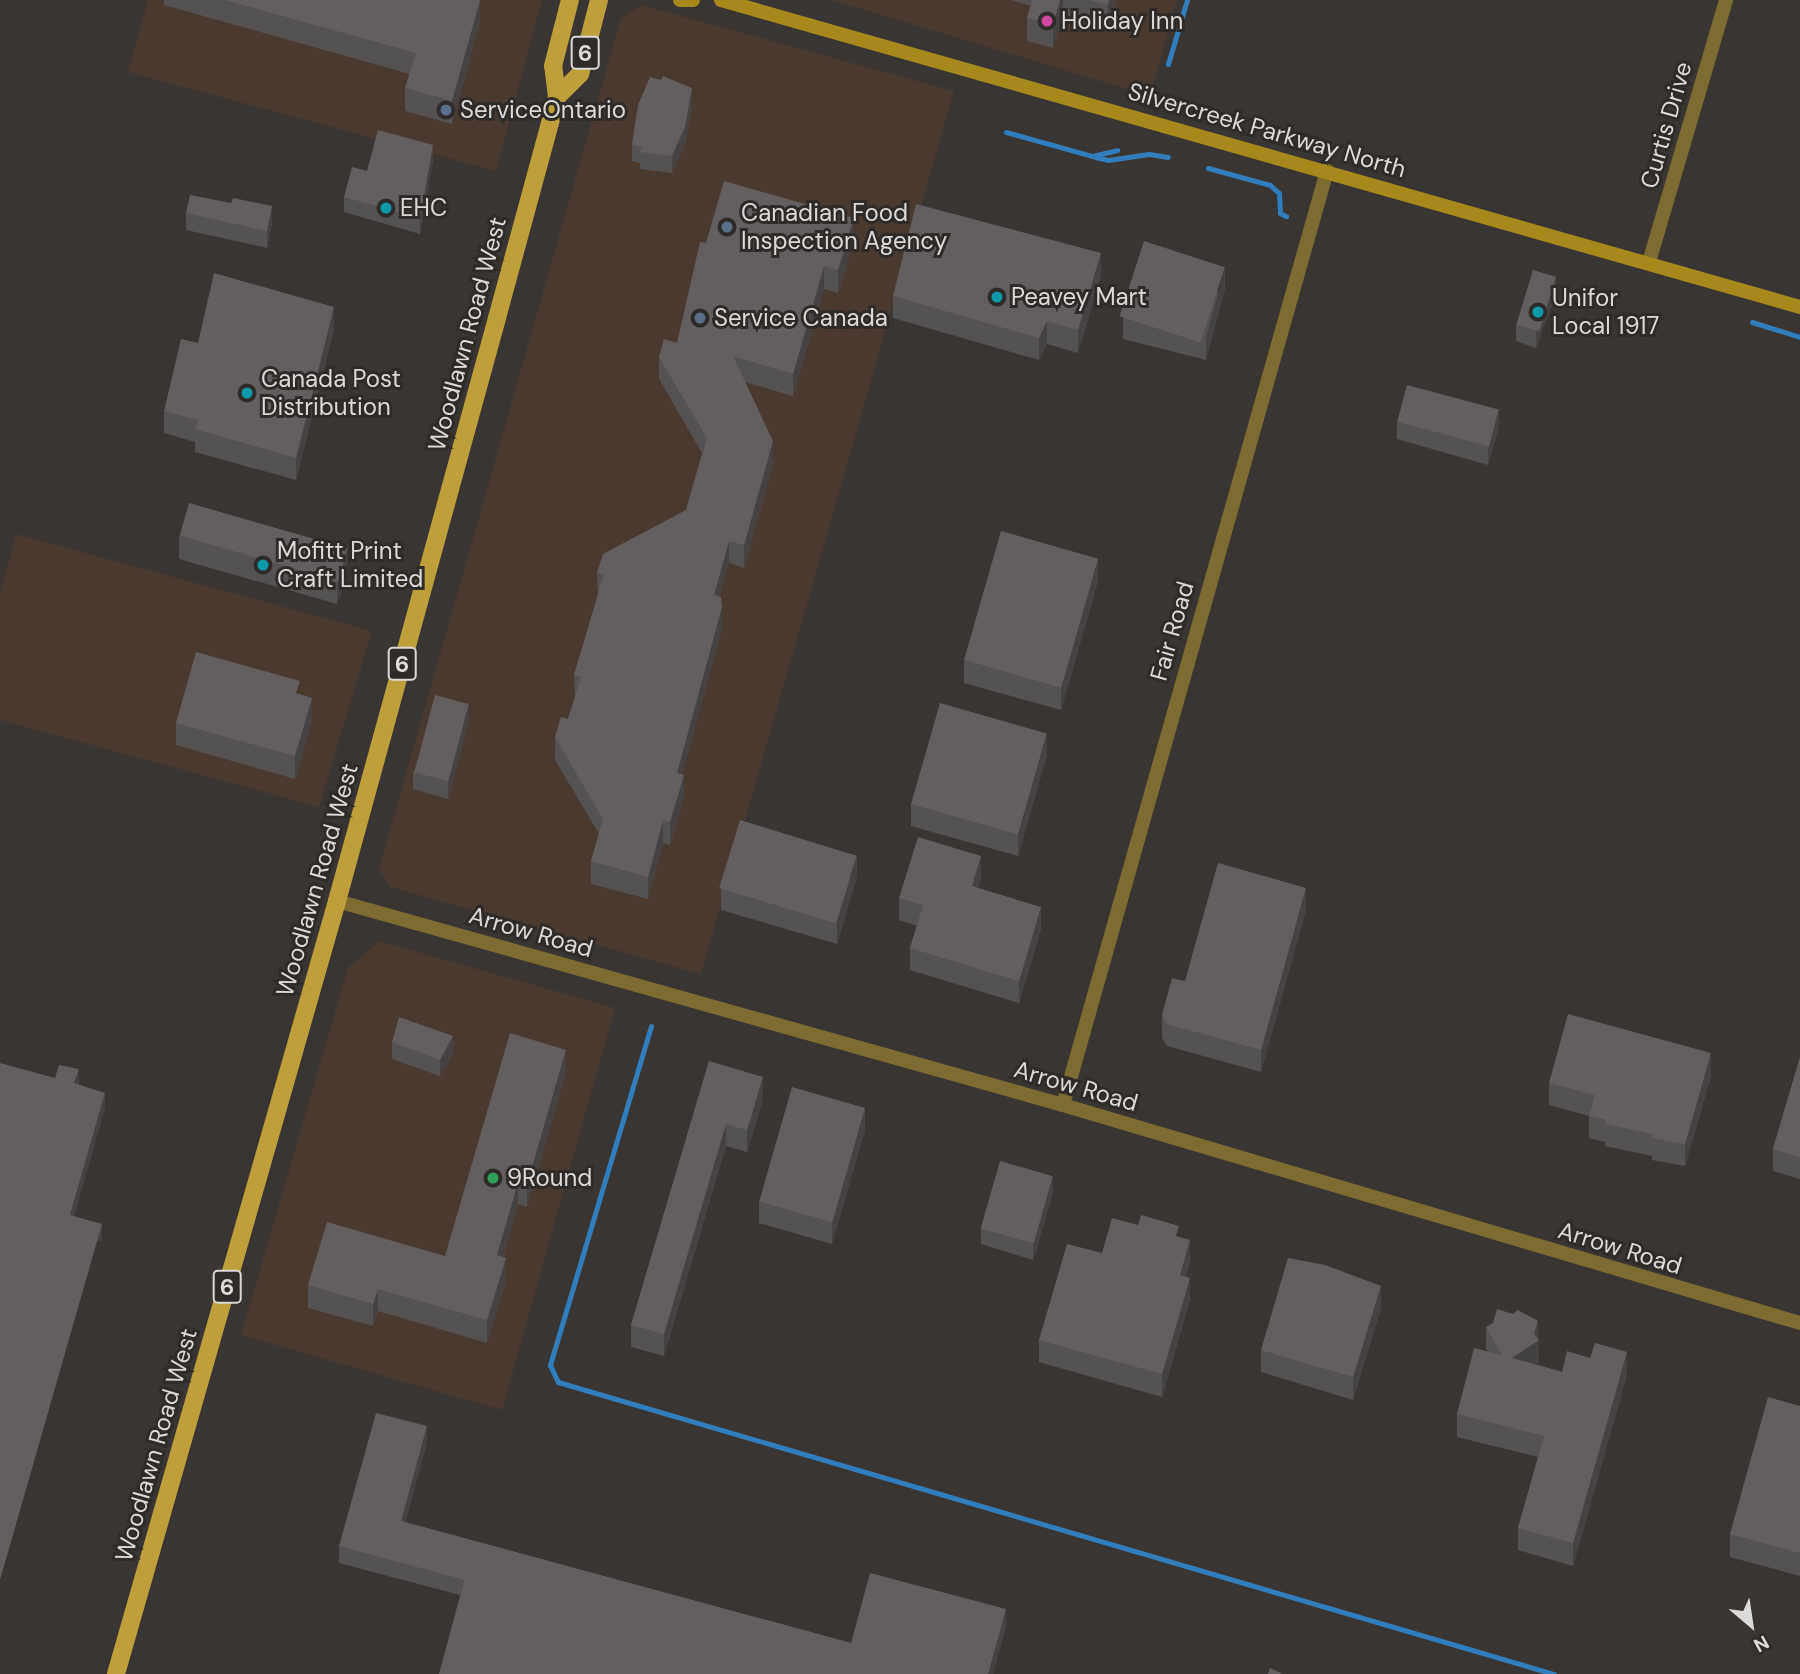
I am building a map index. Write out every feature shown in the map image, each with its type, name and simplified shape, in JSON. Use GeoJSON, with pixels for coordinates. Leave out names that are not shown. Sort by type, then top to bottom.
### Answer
{"type":"FeatureCollection","features":[{"type":"Feature","properties":{"kind":"main road","name":"Woodlawn Road West"},"geometry":{"type":"LineString","coordinates":[[116,1674],[337,901],[556,97],[552,66],[570,0]]}},
{"type":"Feature","properties":{"kind":"main road","name":"Woodlawn Road West"},"geometry":{"type":"LineString","coordinates":[[556,97],[580,74],[599,0]]}},
{"type":"Feature","properties":{"kind":"main road"},"geometry":{"type":"LineString","coordinates":[[680,0],[693,0]]}},
{"type":"Feature","properties":{"kind":"main road","name":"Silvercreek Parkway North"},"geometry":{"type":"LineString","coordinates":[[721,0],[1800,307]]}},
{"type":"Feature","properties":{"kind":"street","name":"Curtis Drive"},"geometry":{"type":"LineString","coordinates":[[1649,262],[1726,0]]}},
{"type":"Feature","properties":{"kind":"street","name":"Fair Road"},"geometry":{"type":"LineString","coordinates":[[1063,1105],[1327,171]]}},
{"type":"Feature","properties":{"kind":"street","name":"Arrow Road"},"geometry":{"type":"LineString","coordinates":[[337,901],[1063,1105],[1800,1323]]}},
{"type":"Feature","properties":{"kind":"shaded area"},"geometry":{"type":"Polygon","coordinates":[[[148,0],[542,0],[496,171],[128,72],[148,0]]]}},
{"type":"Feature","properties":{"kind":"shaded area"},"geometry":{"type":"Polygon","coordinates":[[[832,0],[1177,0],[1150,96],[832,0]]]}},
{"type":"Feature","properties":{"kind":"shaded area"},"geometry":{"type":"Polygon","coordinates":[[[641,5],[954,91],[701,974],[390,887],[379,869],[621,18],[641,5]]]}},
{"type":"Feature","properties":{"kind":"shaded area"},"geometry":{"type":"Polygon","coordinates":[[[16,534],[372,631],[319,807],[0,720],[0,594],[16,534]]]}},
{"type":"Feature","properties":{"kind":"shaded area"},"geometry":{"type":"Polygon","coordinates":[[[379,941],[615,1008],[502,1410],[241,1335],[348,968],[379,941]]]}},
{"type":"Feature","properties":{"kind":"building"},"geometry":{"type":"Polygon","coordinates":[[[225,0],[480,0],[452,101],[405,88],[416,53],[225,0]]]}},
{"type":"Feature","properties":{"kind":"building"},"geometry":{"type":"Polygon","coordinates":[[[1032,0],[1060,0],[1053,25],[1027,18],[1032,0]]]}},
{"type":"Feature","properties":{"kind":"building"},"geometry":{"type":"Polygon","coordinates":[[[1089,0],[1109,0],[1108,5],[1089,0]]]}},
{"type":"Feature","properties":{"kind":"building"},"geometry":{"type":"Polygon","coordinates":[[[663,76],[692,88],[685,127],[672,156],[640,152],[642,147],[632,144],[638,105],[650,77],[661,80],[663,76]]]}},
{"type":"Feature","properties":{"kind":"building"},"geometry":{"type":"Polygon","coordinates":[[[378,130],[433,145],[420,218],[344,197],[352,167],[367,171],[378,130]]]}},
{"type":"Feature","properties":{"kind":"building"},"geometry":{"type":"Polygon","coordinates":[[[724,181],[854,218],[838,270],[824,266],[793,374],[733,356],[773,441],[744,545],[729,541],[714,595],[721,597],[722,607],[677,773],[684,775],[670,822],[663,820],[648,877],[591,861],[603,819],[555,737],[561,717],[568,719],[581,677],[574,675],[604,574],[597,572],[603,554],[686,510],[707,438],[659,357],[664,339],[677,343],[700,242],[706,243],[724,181]]]}},
{"type":"Feature","properties":{"kind":"building"},"geometry":{"type":"Polygon","coordinates":[[[190,195],[231,203],[233,198],[272,206],[267,231],[186,213],[190,195]]]}},
{"type":"Feature","properties":{"kind":"building","name":"Peavey Mart"},"geometry":{"type":"Polygon","coordinates":[[[916,204],[1101,253],[1078,330],[1047,321],[1039,338],[893,296],[916,204]]]}},
{"type":"Feature","properties":{"kind":"building"},"geometry":{"type":"Polygon","coordinates":[[[1144,241],[1225,267],[1200,342],[1120,316],[1144,241]]]}},
{"type":"Feature","properties":{"kind":"building"},"geometry":{"type":"Polygon","coordinates":[[[1533,270],[1556,277],[1539,332],[1516,325],[1533,270]]]}},
{"type":"Feature","properties":{"kind":"building","name":"Canada Post Distribution"},"geometry":{"type":"Polygon","coordinates":[[[214,273],[334,307],[296,458],[195,429],[198,420],[164,411],[181,339],[198,343],[214,273]]]}},
{"type":"Feature","properties":{"kind":"building"},"geometry":{"type":"Polygon","coordinates":[[[1407,385],[1499,410],[1489,446],[1397,422],[1407,385]]]}},
{"type":"Feature","properties":{"kind":"building"},"geometry":{"type":"Polygon","coordinates":[[[189,503],[348,548],[338,581],[180,536],[189,503]]]}},
{"type":"Feature","properties":{"kind":"building"},"geometry":{"type":"Polygon","coordinates":[[[1001,531],[1098,559],[1061,688],[964,660],[1001,531]]]}},
{"type":"Feature","properties":{"kind":"building"},"geometry":{"type":"Polygon","coordinates":[[[196,652],[300,681],[296,693],[312,698],[295,756],[176,723],[196,652]]]}},
{"type":"Feature","properties":{"kind":"building"},"geometry":{"type":"Polygon","coordinates":[[[435,695],[469,704],[448,781],[414,772],[435,695]]]}},
{"type":"Feature","properties":{"kind":"building"},"geometry":{"type":"Polygon","coordinates":[[[940,703],[1047,734],[1018,835],[911,804],[940,703]]]}},
{"type":"Feature","properties":{"kind":"building"},"geometry":{"type":"Polygon","coordinates":[[[740,820],[857,856],[836,924],[719,888],[740,820]]]}},
{"type":"Feature","properties":{"kind":"building"},"geometry":{"type":"Polygon","coordinates":[[[918,837],[981,856],[972,886],[1041,907],[1019,981],[910,948],[923,905],[899,898],[918,837]]]}},
{"type":"Feature","properties":{"kind":"building"},"geometry":{"type":"Polygon","coordinates":[[[1218,863],[1306,888],[1261,1050],[1167,1024],[1162,1015],[1172,978],[1185,981],[1218,863]]]}},
{"type":"Feature","properties":{"kind":"building"},"geometry":{"type":"Polygon","coordinates":[[[1568,1014],[1711,1053],[1685,1144],[1652,1138],[1653,1134],[1605,1124],[1606,1120],[1589,1116],[1595,1095],[1549,1083],[1568,1014]]]}},
{"type":"Feature","properties":{"kind":"building"},"geometry":{"type":"Polygon","coordinates":[[[399,1017],[453,1036],[440,1060],[392,1042],[399,1017]]]}},
{"type":"Feature","properties":{"kind":"building"},"geometry":{"type":"Polygon","coordinates":[[[510,1033],[566,1050],[527,1184],[518,1182],[497,1255],[506,1258],[487,1320],[378,1289],[373,1304],[308,1285],[327,1222],[445,1256],[510,1033]]]}},
{"type":"Feature","properties":{"kind":"building"},"geometry":{"type":"Polygon","coordinates":[[[1800,1057],[1800,1157],[1773,1149],[1800,1057]]]}},
{"type":"Feature","properties":{"kind":"building"},"geometry":{"type":"Polygon","coordinates":[[[709,1061],[763,1077],[747,1130],[726,1124],[664,1334],[631,1325],[709,1061]]]}},
{"type":"Feature","properties":{"kind":"building"},"geometry":{"type":"Polygon","coordinates":[[[0,1063],[55,1078],[59,1065],[79,1069],[74,1083],[105,1093],[70,1215],[102,1224],[0,1580],[0,1063]]]}},
{"type":"Feature","properties":{"kind":"building"},"geometry":{"type":"Polygon","coordinates":[[[792,1087],[865,1108],[832,1222],[759,1201],[792,1087]]]}},
{"type":"Feature","properties":{"kind":"building"},"geometry":{"type":"Polygon","coordinates":[[[1000,1161],[1053,1176],[1034,1243],[981,1228],[1000,1161]]]}},
{"type":"Feature","properties":{"kind":"building"},"geometry":{"type":"Polygon","coordinates":[[[1141,1215],[1179,1226],[1176,1236],[1190,1240],[1180,1275],[1190,1278],[1162,1374],[1039,1340],[1067,1244],[1102,1253],[1112,1218],[1138,1225],[1141,1215]]]}},
{"type":"Feature","properties":{"kind":"building"},"geometry":{"type":"Polygon","coordinates":[[[1288,1258],[1325,1265],[1381,1286],[1353,1377],[1261,1350],[1288,1258]]]}},
{"type":"Feature","properties":{"kind":"building"},"geometry":{"type":"Polygon","coordinates":[[[1497,1309],[1513,1314],[1518,1310],[1538,1321],[1534,1334],[1539,1340],[1512,1358],[1562,1372],[1567,1351],[1590,1358],[1595,1343],[1627,1352],[1573,1543],[1518,1528],[1544,1436],[1457,1414],[1474,1348],[1502,1355],[1486,1327],[1493,1323],[1497,1309]]]}},
{"type":"Feature","properties":{"kind":"building"},"geometry":{"type":"Polygon","coordinates":[[[1768,1397],[1800,1406],[1800,1553],[1730,1534],[1768,1397]]]}},
{"type":"Feature","properties":{"kind":"building"},"geometry":{"type":"Polygon","coordinates":[[[376,1413],[427,1426],[401,1521],[851,1643],[870,1573],[1006,1609],[988,1674],[439,1674],[465,1580],[339,1546],[376,1413]]]}},
{"type":"Feature","properties":{"kind":"building"},"geometry":{"type":"Polygon","coordinates":[[[1270,1668],[1283,1674],[1268,1674],[1270,1668]]]}},
{"type":"Feature","properties":{"kind":"waterway"},"geometry":{"type":"LineString","coordinates":[[1168,64],[1187,0]]}},
{"type":"Feature","properties":{"kind":"waterway"},"geometry":{"type":"LineString","coordinates":[[1006,132],[1092,156],[1117,150]]}},
{"type":"Feature","properties":{"kind":"waterway"},"geometry":{"type":"LineString","coordinates":[[1095,157],[1108,160],[1149,154],[1168,157]]}},
{"type":"Feature","properties":{"kind":"waterway"},"geometry":{"type":"LineString","coordinates":[[1208,168],[1270,185],[1279,193],[1280,213],[1286,216]]}},
{"type":"Feature","properties":{"kind":"waterway"},"geometry":{"type":"LineString","coordinates":[[1752,322],[1800,337]]}},
{"type":"Feature","properties":{"kind":"waterway"},"geometry":{"type":"LineString","coordinates":[[651,1026],[550,1365],[558,1382],[1554,1674]]}},
{"type":"Feature","properties":{"kind":"place","name":"Holiday Inn"},"geometry":{"type":"Point","coordinates":[1047,21]}},
{"type":"Feature","properties":{"kind":"place","name":"ServiceOntario"},"geometry":{"type":"Point","coordinates":[446,110]}},
{"type":"Feature","properties":{"kind":"place","name":"EHC"},"geometry":{"type":"Point","coordinates":[386,208]}},
{"type":"Feature","properties":{"kind":"place","name":"Canadian Food Inspection Agency"},"geometry":{"type":"Point","coordinates":[727,227]}},
{"type":"Feature","properties":{"kind":"place","name":"Peavey Mart"},"geometry":{"type":"Point","coordinates":[997,297]}},
{"type":"Feature","properties":{"kind":"place","name":"Unifor Local 1917"},"geometry":{"type":"Point","coordinates":[1538,312]}},
{"type":"Feature","properties":{"kind":"place","name":"Service Canada"},"geometry":{"type":"Point","coordinates":[700,318]}},
{"type":"Feature","properties":{"kind":"place","name":"Canada Post Distribution"},"geometry":{"type":"Point","coordinates":[247,393]}},
{"type":"Feature","properties":{"kind":"place","name":"Mofitt Print Craft Limited"},"geometry":{"type":"Point","coordinates":[263,565]}},
{"type":"Feature","properties":{"kind":"place","name":"9Round"},"geometry":{"type":"Point","coordinates":[493,1178]}}]}
